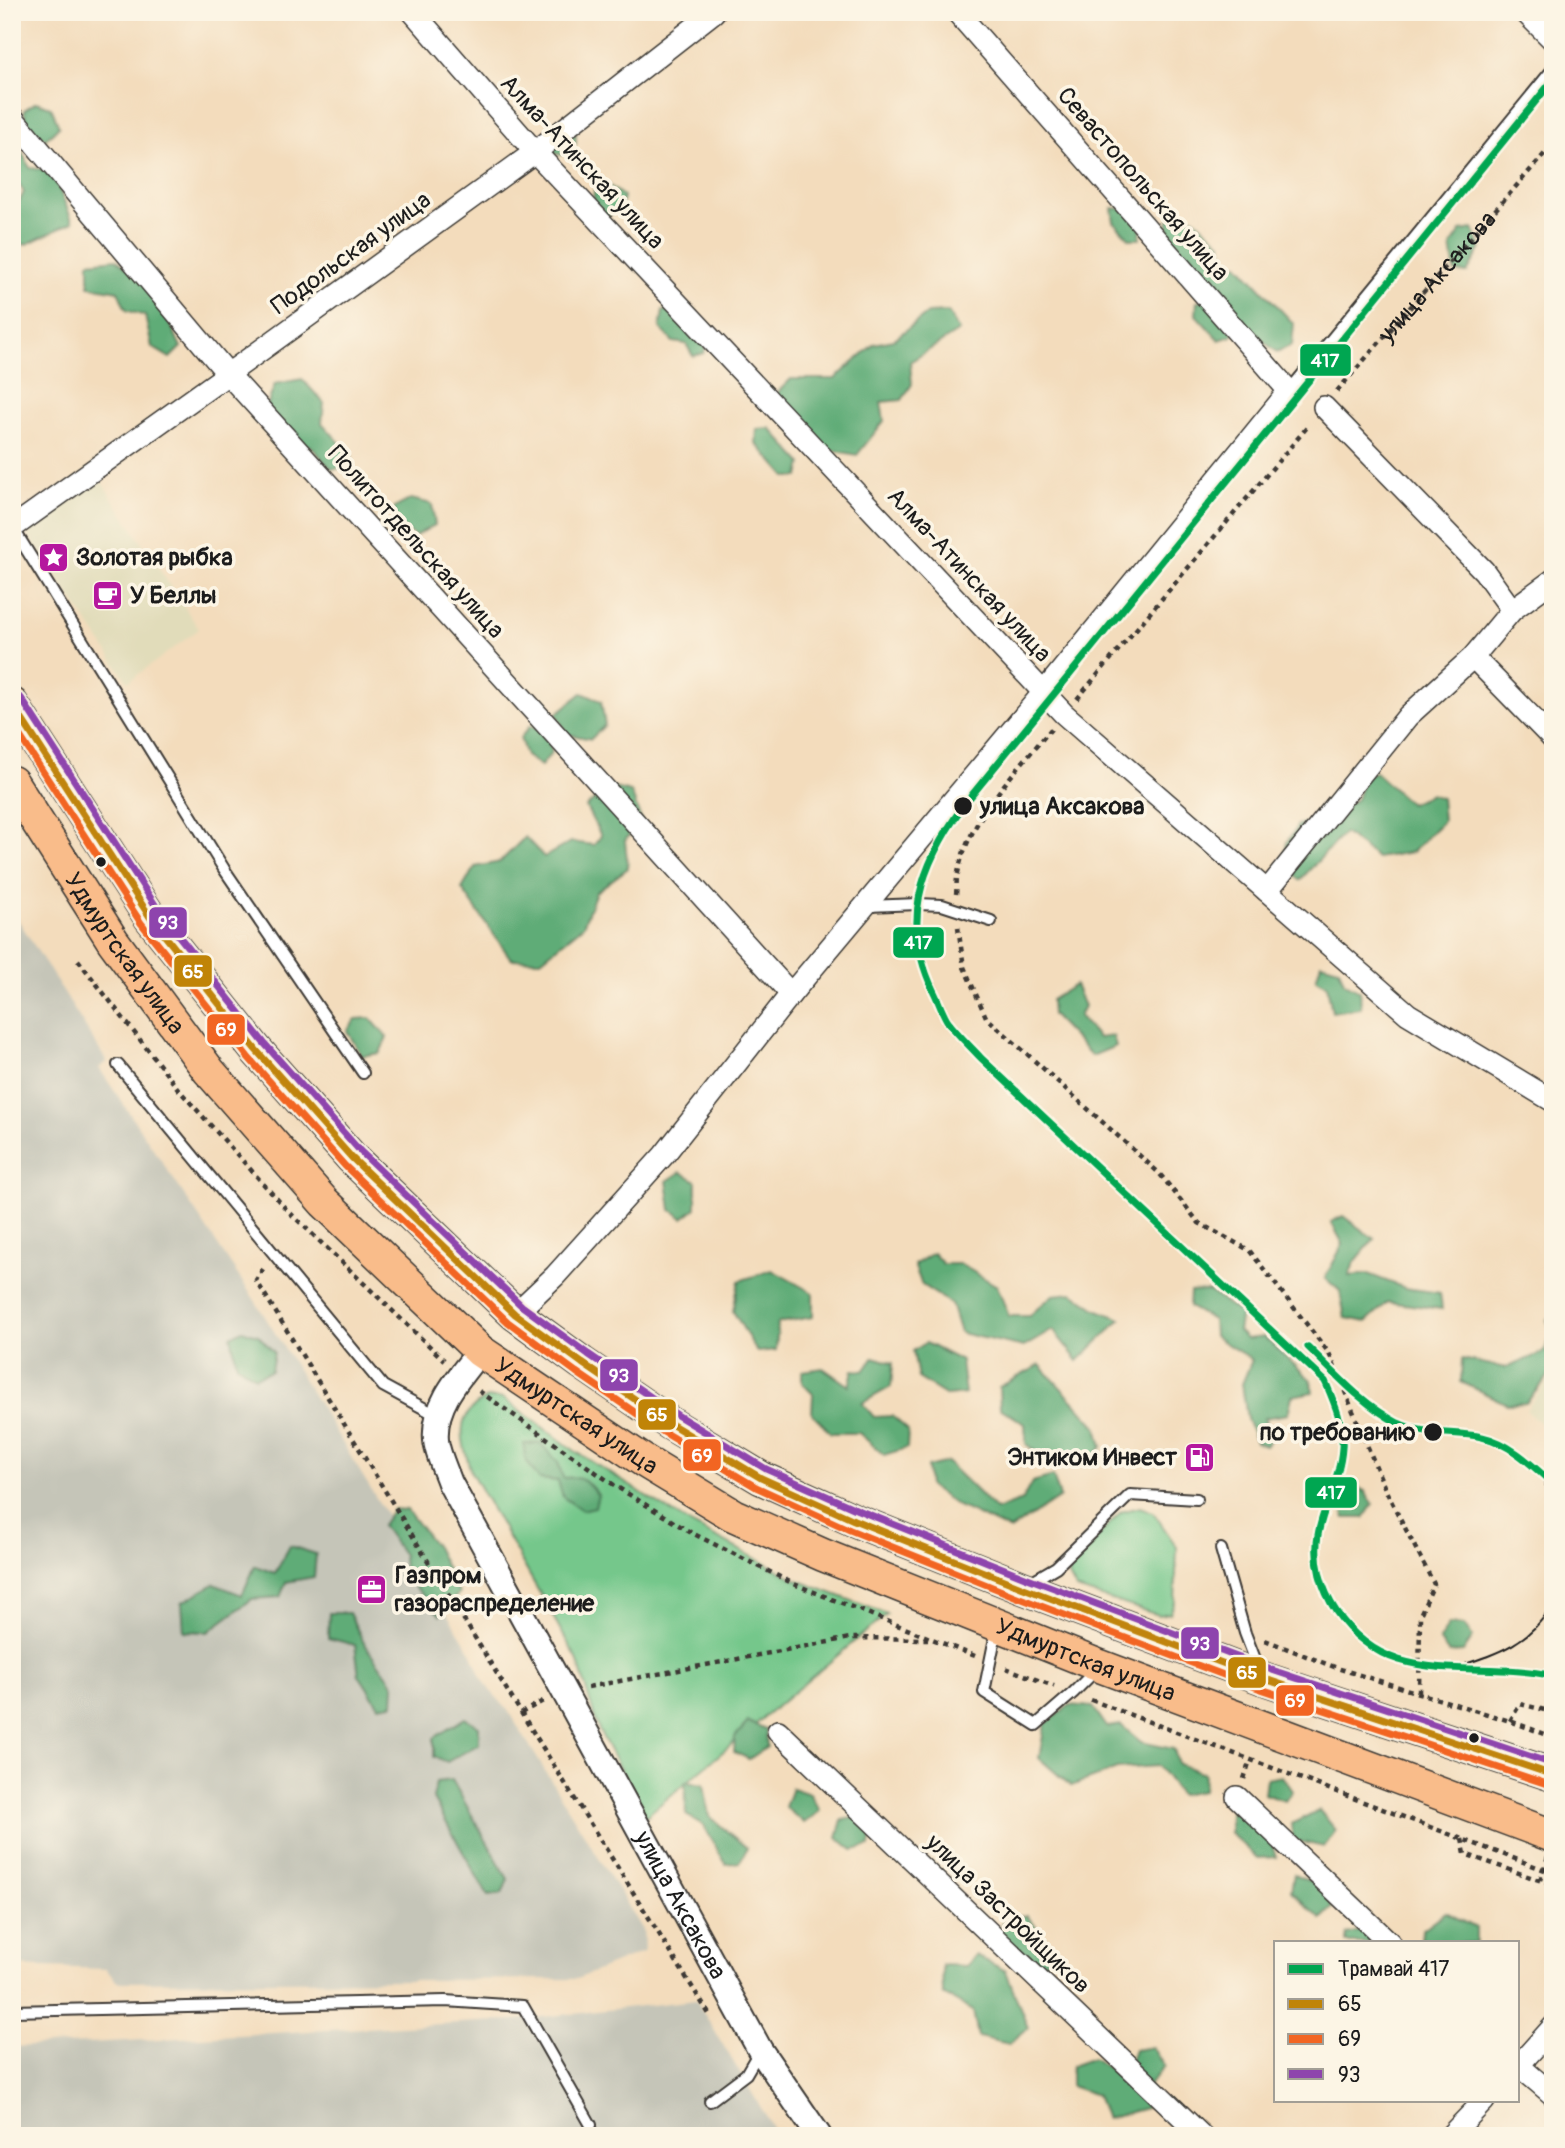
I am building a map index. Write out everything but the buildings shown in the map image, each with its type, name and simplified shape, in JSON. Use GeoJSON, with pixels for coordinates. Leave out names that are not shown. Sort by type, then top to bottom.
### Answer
{"type":"FeatureCollection","features":[{"type":"Feature","properties":{"kind":"main road","name":"Удмуртская улица"},"geometry":{"type":"LineString","coordinates":[[12,704],[150,917],[257,1050],[352,1158],[515,1314],[671,1424],[761,1478],[854,1520],[1021,1587],[1262,1678],[1553,1775]]}},
{"type":"Feature","properties":{"kind":"main road","name":"Удмуртская улица"},"geometry":{"type":"LineString","coordinates":[[12,782],[113,941],[209,1071],[324,1202],[480,1352],[644,1461],[733,1515],[823,1555],[1100,1666],[1553,1836]]}},
{"type":"Feature","properties":{"kind":"main road"},"geometry":{"type":"LineString","coordinates":[[480,1352],[515,1314]]}},
{"type":"Feature","properties":{"kind":"street","name":"Алма-Атинская улица"},"geometry":{"type":"LineString","coordinates":[[413,12],[535,152],[1064,714],[1408,1014],[1553,1101]]}},
{"type":"Feature","properties":{"kind":"street","name":"Подольская улица"},"geometry":{"type":"LineString","coordinates":[[13,528],[535,152],[714,12]]}},
{"type":"Feature","properties":{"kind":"street","name":"Севастопольская улица"},"geometry":{"type":"LineString","coordinates":[[957,12],[1289,391]]}},
{"type":"Feature","properties":{"kind":"street"},"geometry":{"type":"LineString","coordinates":[[1525,12],[1553,40]]}},
{"type":"Feature","properties":{"kind":"street","name":"Политотдельская улица"},"geometry":{"type":"LineString","coordinates":[[12,117],[229,374],[791,994]]}},
{"type":"Feature","properties":{"kind":"street","name":"улица Аксакова"},"geometry":{"type":"LineString","coordinates":[[515,1314],[555,1276],[664,1154],[791,994],[1044,692],[1289,391]]}},
{"type":"Feature","properties":{"kind":"street"},"geometry":{"type":"LineString","coordinates":[[1324,407],[1484,571],[1512,610]]}},
{"type":"Feature","properties":{"kind":"street"},"geometry":{"type":"LineString","coordinates":[[1267,891],[1408,716],[1473,657],[1512,610],[1553,580]]}},
{"type":"Feature","properties":{"kind":"street"},"geometry":{"type":"LineString","coordinates":[[1473,657],[1553,739]]}},
{"type":"Feature","properties":{"kind":"street"},"geometry":{"type":"LineString","coordinates":[[438,1416],[455,1383],[480,1352]]}},
{"type":"Feature","properties":{"kind":"street","name":"улица Аксакова"},"geometry":{"type":"LineString","coordinates":[[438,1416],[436,1441],[450,1483],[760,2050],[819,2136]]}},
{"type":"Feature","properties":{"kind":"street","name":"улица Застройщиков"},"geometry":{"type":"LineString","coordinates":[[778,1731],[1202,2136]]}},
{"type":"Feature","properties":{"kind":"street"},"geometry":{"type":"LineString","coordinates":[[1237,1797],[1388,1941]]}},
{"type":"Feature","properties":{"kind":"street"},"geometry":{"type":"LineString","coordinates":[[1520,2064],[1553,2027]]}},
{"type":"Feature","properties":{"kind":"street"},"geometry":{"type":"LineString","coordinates":[[1520,2068],[1553,2095]]}},
{"type":"Feature","properties":{"kind":"street"},"geometry":{"type":"LineString","coordinates":[[1450,2136],[1483,2102]]}},
{"type":"Feature","properties":{"kind":"lane","name":"улица Аксакова"},"geometry":{"type":"LineString","coordinates":[[1289,391],[1553,69]]}},
{"type":"Feature","properties":{"kind":"lane"},"geometry":{"type":"LineString","coordinates":[[13,528],[224,869],[363,1073]]}},
{"type":"Feature","properties":{"kind":"lane"},"geometry":{"type":"LineString","coordinates":[[865,906],[942,905],[991,921]]}},
{"type":"Feature","properties":{"kind":"lane"},"geometry":{"type":"LineString","coordinates":[[118,1065],[383,1386],[438,1416]]}},
{"type":"Feature","properties":{"kind":"lane"},"geometry":{"type":"LineString","coordinates":[[1021,1587],[1056,1567],[1130,1495],[1197,1499]]}},
{"type":"Feature","properties":{"kind":"lane"},"geometry":{"type":"LineString","coordinates":[[1221,1549],[1245,1633],[1262,1678]]}},
{"type":"Feature","properties":{"kind":"lane"},"geometry":{"type":"LineString","coordinates":[[998,1625],[984,1692],[1036,1725],[1100,1666]]}},
{"type":"Feature","properties":{"kind":"lane"},"geometry":{"type":"LineString","coordinates":[[12,2011],[445,2001],[523,2006],[591,2125]]}},
{"type":"Feature","properties":{"kind":"lane"},"geometry":{"type":"LineString","coordinates":[[710,2101],[746,2074],[760,2050]]}},
{"type":"Feature","properties":{"kind":"path","name":"улица Аксакова"},"geometry":{"type":"LineString","coordinates":[[1419,1693],[1420,1615],[1434,1584],[1385,1491],[1329,1353],[1249,1250],[1199,1223],[1159,1173],[986,1017],[964,967],[956,909],[958,872],[968,842],[1003,786],[1324,407],[1553,144]]}},
{"type":"Feature","properties":{"kind":"path"},"geometry":{"type":"LineString","coordinates":[[274,1254],[256,1280],[710,2015]]}},
{"type":"Feature","properties":{"kind":"path"},"geometry":{"type":"LineString","coordinates":[[1245,1633],[1337,1668],[1510,1721],[1553,1737]]}},
{"type":"Feature","properties":{"kind":"path"},"geometry":{"type":"LineString","coordinates":[[522,1713],[562,1691],[850,1638],[932,1639]]}},
{"type":"Feature","properties":{"kind":"path"},"geometry":{"type":"LineString","coordinates":[[1510,1721],[1520,1704],[1553,1713]]}},
{"type":"Feature","properties":{"kind":"path"},"geometry":{"type":"LineString","coordinates":[[1462,1839],[1465,1854],[1553,1885]]}},
{"type":"Feature","properties":{"kind":"path"},"geometry":{"type":"LineString","coordinates":[[1540,1881],[1553,1842]]}},
{"type":"Feature","properties":{"kind":"shaded area"},"geometry":{"type":"Polygon","coordinates":[[[99,478],[199,629],[128,682],[25,530],[99,478]]]}},
{"type":"Feature","properties":{"kind":"shaded area"},"geometry":{"type":"Polygon","coordinates":[[[12,910],[107,1062],[99,1068],[256,1302],[472,1654],[480,1675],[507,1709],[643,1930],[645,1951],[577,1979],[117,1982],[106,1969],[12,1966],[12,910]]]}},
{"type":"Feature","properties":{"kind":"shaded area"},"geometry":{"type":"Polygon","coordinates":[[[1553,1374],[1553,1436],[1526,1410],[1553,1374]]]}},
{"type":"Feature","properties":{"kind":"shaded area"},"geometry":{"type":"Polygon","coordinates":[[[696,2000],[778,2136],[12,2136],[12,2047],[516,2020],[696,2000]]]}},
{"type":"Feature","properties":{"kind":"green space"},"geometry":{"type":"Polygon","coordinates":[[[36,102],[51,107],[59,126],[46,139],[27,130],[24,110],[36,102]]]}},
{"type":"Feature","properties":{"kind":"green space"},"geometry":{"type":"Polygon","coordinates":[[[576,133],[576,144],[562,155],[546,152],[576,133]]]}},
{"type":"Feature","properties":{"kind":"green space"},"geometry":{"type":"Polygon","coordinates":[[[12,134],[30,168],[51,170],[73,222],[27,244],[12,246],[12,215],[24,192],[12,175],[12,134]]]}},
{"type":"Feature","properties":{"kind":"green space"},"geometry":{"type":"Polygon","coordinates":[[[607,184],[623,196],[621,210],[606,216],[593,204],[594,189],[607,184]]]}},
{"type":"Feature","properties":{"kind":"green space"},"geometry":{"type":"Polygon","coordinates":[[[1112,208],[1125,209],[1141,227],[1140,239],[1130,239],[1114,222],[1112,208]]]}},
{"type":"Feature","properties":{"kind":"green space"},"geometry":{"type":"Polygon","coordinates":[[[1193,217],[1221,243],[1226,264],[1238,264],[1294,324],[1292,345],[1277,352],[1236,319],[1232,336],[1219,340],[1196,315],[1197,301],[1218,299],[1210,283],[1167,239],[1169,219],[1193,217]]]}},
{"type":"Feature","properties":{"kind":"green space"},"geometry":{"type":"Polygon","coordinates":[[[1473,229],[1481,248],[1467,273],[1455,272],[1451,246],[1461,231],[1473,229]]]}},
{"type":"Feature","properties":{"kind":"green space"},"geometry":{"type":"Polygon","coordinates":[[[116,259],[154,289],[181,347],[170,358],[152,347],[145,316],[126,310],[118,291],[89,286],[89,262],[116,259]]]}},
{"type":"Feature","properties":{"kind":"green space"},"geometry":{"type":"Polygon","coordinates":[[[677,308],[707,341],[704,353],[693,356],[686,344],[673,342],[660,328],[663,311],[677,308]]]}},
{"type":"Feature","properties":{"kind":"green space"},"geometry":{"type":"Polygon","coordinates":[[[948,312],[959,331],[910,362],[912,384],[902,400],[881,402],[884,421],[857,455],[804,445],[789,426],[777,393],[791,379],[835,379],[874,344],[893,340],[928,313],[948,312]]]}},
{"type":"Feature","properties":{"kind":"green space"},"geometry":{"type":"Polygon","coordinates":[[[302,379],[324,403],[322,423],[352,456],[351,467],[331,469],[311,446],[288,445],[267,406],[275,384],[302,379]]]}},
{"type":"Feature","properties":{"kind":"green space"},"geometry":{"type":"Polygon","coordinates":[[[770,428],[802,463],[799,477],[786,477],[756,443],[757,429],[770,428]]]}},
{"type":"Feature","properties":{"kind":"green space"},"geometry":{"type":"Polygon","coordinates":[[[411,499],[432,504],[435,525],[415,536],[394,522],[394,508],[411,499]]]}},
{"type":"Feature","properties":{"kind":"green space"},"geometry":{"type":"Polygon","coordinates":[[[582,693],[601,701],[605,725],[591,739],[567,734],[556,714],[582,693]]]}},
{"type":"Feature","properties":{"kind":"green space"},"geometry":{"type":"Polygon","coordinates":[[[530,726],[546,730],[552,752],[541,766],[526,756],[520,738],[530,726]]]}},
{"type":"Feature","properties":{"kind":"green space"},"geometry":{"type":"Polygon","coordinates":[[[1375,772],[1410,804],[1431,794],[1441,798],[1443,821],[1412,852],[1377,858],[1344,833],[1300,880],[1283,864],[1287,842],[1298,825],[1315,822],[1357,799],[1365,775],[1375,772]]]}},
{"type":"Feature","properties":{"kind":"green space"},"geometry":{"type":"Polygon","coordinates":[[[610,787],[631,792],[641,819],[625,841],[628,868],[596,892],[583,926],[541,960],[511,959],[462,889],[475,867],[500,862],[525,837],[544,857],[571,842],[594,845],[601,836],[586,807],[610,787]]]}},
{"type":"Feature","properties":{"kind":"green space"},"geometry":{"type":"Polygon","coordinates":[[[1321,963],[1339,968],[1344,982],[1360,991],[1361,1008],[1332,1012],[1327,985],[1316,979],[1321,963]]]}},
{"type":"Feature","properties":{"kind":"green space"},"geometry":{"type":"Polygon","coordinates":[[[1075,985],[1084,1006],[1079,1016],[1098,1038],[1113,1036],[1116,1046],[1092,1056],[1052,1015],[1051,1000],[1075,985]]]}},
{"type":"Feature","properties":{"kind":"green space"},"geometry":{"type":"Polygon","coordinates":[[[370,1018],[387,1037],[380,1053],[362,1056],[347,1031],[356,1019],[370,1018]]]}},
{"type":"Feature","properties":{"kind":"green space"},"geometry":{"type":"Polygon","coordinates":[[[681,1172],[696,1181],[696,1208],[683,1218],[671,1210],[667,1181],[681,1172]]]}},
{"type":"Feature","properties":{"kind":"green space"},"geometry":{"type":"Polygon","coordinates":[[[1343,1216],[1374,1239],[1354,1263],[1349,1276],[1368,1274],[1405,1288],[1440,1293],[1442,1309],[1388,1302],[1366,1322],[1345,1318],[1340,1291],[1325,1278],[1343,1244],[1331,1222],[1343,1216]]]}},
{"type":"Feature","properties":{"kind":"green space"},"geometry":{"type":"Polygon","coordinates":[[[933,1253],[943,1264],[960,1264],[997,1286],[1009,1316],[1029,1316],[1053,1295],[1073,1293],[1096,1309],[1121,1319],[1078,1361],[1053,1330],[1024,1347],[960,1333],[951,1304],[922,1285],[914,1265],[933,1253]]]}},
{"type":"Feature","properties":{"kind":"green space"},"geometry":{"type":"Polygon","coordinates":[[[772,1270],[813,1293],[813,1317],[778,1323],[776,1350],[757,1352],[733,1311],[739,1281],[772,1270]]]}},
{"type":"Feature","properties":{"kind":"green space"},"geometry":{"type":"Polygon","coordinates":[[[1209,1291],[1241,1314],[1238,1331],[1246,1339],[1264,1337],[1311,1380],[1313,1392],[1292,1396],[1288,1414],[1264,1418],[1272,1437],[1265,1446],[1256,1442],[1247,1419],[1242,1384],[1252,1360],[1214,1336],[1213,1320],[1189,1307],[1190,1292],[1209,1291]]]}},
{"type":"Feature","properties":{"kind":"green space"},"geometry":{"type":"Polygon","coordinates":[[[1553,1316],[1553,1333],[1547,1320],[1553,1316]]]}},
{"type":"Feature","properties":{"kind":"green space"},"geometry":{"type":"Polygon","coordinates":[[[242,1330],[258,1335],[274,1352],[271,1371],[255,1377],[237,1365],[231,1336],[242,1330]]]}},
{"type":"Feature","properties":{"kind":"green space"},"geometry":{"type":"Polygon","coordinates":[[[1553,1333],[1553,1371],[1526,1403],[1507,1404],[1461,1382],[1462,1359],[1506,1368],[1544,1352],[1553,1333]]]}},
{"type":"Feature","properties":{"kind":"green space"},"geometry":{"type":"Polygon","coordinates":[[[926,1343],[961,1361],[965,1394],[947,1396],[918,1378],[913,1351],[926,1343]]]}},
{"type":"Feature","properties":{"kind":"green space"},"geometry":{"type":"Polygon","coordinates":[[[874,1357],[893,1363],[891,1387],[862,1403],[874,1417],[892,1416],[908,1430],[907,1448],[884,1455],[859,1433],[831,1433],[812,1413],[813,1394],[802,1383],[802,1371],[823,1368],[849,1386],[853,1370],[864,1371],[874,1357]]]}},
{"type":"Feature","properties":{"kind":"green space"},"geometry":{"type":"Polygon","coordinates":[[[1040,1365],[1097,1427],[1102,1447],[1090,1460],[1051,1464],[1026,1444],[1025,1424],[1000,1408],[999,1387],[1040,1365]]]}},
{"type":"Feature","properties":{"kind":"green space"},"geometry":{"type":"Polygon","coordinates":[[[488,1398],[503,1398],[575,1451],[692,1525],[797,1580],[887,1614],[645,1817],[598,1728],[577,1659],[471,1472],[463,1439],[464,1421],[469,1412],[488,1398]]]}},
{"type":"Feature","properties":{"kind":"green space"},"geometry":{"type":"Polygon","coordinates":[[[540,1443],[558,1462],[563,1478],[579,1479],[594,1490],[598,1495],[595,1507],[582,1510],[563,1497],[558,1481],[539,1479],[525,1459],[524,1444],[540,1443]]]}},
{"type":"Feature","properties":{"kind":"green space"},"geometry":{"type":"Polygon","coordinates":[[[947,1462],[996,1510],[1022,1500],[1032,1482],[1053,1476],[1060,1497],[1010,1530],[956,1505],[929,1486],[927,1467],[947,1462]]]}},
{"type":"Feature","properties":{"kind":"green space"},"geometry":{"type":"Polygon","coordinates":[[[1344,1482],[1365,1491],[1373,1504],[1364,1518],[1345,1518],[1340,1504],[1344,1482]]]}},
{"type":"Feature","properties":{"kind":"green space"},"geometry":{"type":"Polygon","coordinates":[[[1140,1507],[1153,1512],[1177,1547],[1175,1602],[1170,1613],[1158,1615],[1076,1589],[1069,1576],[1071,1565],[1121,1512],[1140,1507]]]}},
{"type":"Feature","properties":{"kind":"green space"},"geometry":{"type":"Polygon","coordinates":[[[393,1509],[407,1510],[436,1547],[459,1593],[440,1615],[404,1575],[403,1555],[382,1525],[393,1509]]]}},
{"type":"Feature","properties":{"kind":"green space"},"geometry":{"type":"Polygon","coordinates":[[[290,1546],[316,1554],[314,1577],[286,1582],[280,1597],[252,1599],[208,1632],[184,1631],[182,1602],[214,1584],[242,1595],[255,1566],[275,1573],[290,1546]]]}},
{"type":"Feature","properties":{"kind":"green space"},"geometry":{"type":"Polygon","coordinates":[[[329,1613],[349,1613],[365,1645],[394,1685],[393,1704],[379,1706],[359,1675],[355,1645],[328,1638],[329,1613]]]}},
{"type":"Feature","properties":{"kind":"green space"},"geometry":{"type":"Polygon","coordinates":[[[1449,1624],[1464,1625],[1473,1637],[1463,1652],[1449,1653],[1439,1640],[1449,1624]]]}},
{"type":"Feature","properties":{"kind":"green space"},"geometry":{"type":"Polygon","coordinates":[[[1070,1705],[1093,1707],[1107,1727],[1121,1725],[1141,1742],[1174,1749],[1178,1764],[1204,1773],[1203,1791],[1180,1795],[1158,1766],[1117,1769],[1071,1786],[1039,1758],[1045,1724],[1070,1705]]]}},
{"type":"Feature","properties":{"kind":"green space"},"geometry":{"type":"Polygon","coordinates":[[[465,1718],[479,1726],[479,1744],[447,1762],[434,1757],[434,1738],[465,1718]]]}},
{"type":"Feature","properties":{"kind":"green space"},"geometry":{"type":"Polygon","coordinates":[[[748,1722],[766,1729],[767,1747],[749,1759],[734,1752],[735,1737],[748,1722]]]}},
{"type":"Feature","properties":{"kind":"green space"},"geometry":{"type":"Polygon","coordinates":[[[1282,1776],[1292,1791],[1285,1801],[1264,1794],[1266,1779],[1282,1776]]]}},
{"type":"Feature","properties":{"kind":"green space"},"geometry":{"type":"Polygon","coordinates":[[[452,1780],[508,1879],[502,1894],[488,1896],[433,1799],[436,1782],[452,1780]]]}},
{"type":"Feature","properties":{"kind":"green space"},"geometry":{"type":"Polygon","coordinates":[[[685,1782],[704,1784],[709,1816],[747,1848],[740,1862],[726,1864],[703,1825],[686,1815],[685,1782]]]}},
{"type":"Feature","properties":{"kind":"green space"},"geometry":{"type":"Polygon","coordinates":[[[792,1788],[810,1794],[820,1811],[804,1823],[785,1807],[792,1788]]]}},
{"type":"Feature","properties":{"kind":"green space"},"geometry":{"type":"Polygon","coordinates":[[[1319,1810],[1336,1830],[1324,1847],[1293,1840],[1291,1824],[1319,1810]]]}},
{"type":"Feature","properties":{"kind":"green space"},"geometry":{"type":"Polygon","coordinates":[[[1230,1811],[1247,1818],[1268,1833],[1276,1857],[1257,1858],[1230,1833],[1230,1811]]]}},
{"type":"Feature","properties":{"kind":"green space"},"geometry":{"type":"Polygon","coordinates":[[[858,1817],[873,1829],[870,1846],[853,1850],[837,1837],[842,1820],[858,1817]]]}},
{"type":"Feature","properties":{"kind":"green space"},"geometry":{"type":"Polygon","coordinates":[[[1294,1874],[1324,1887],[1332,1908],[1321,1919],[1291,1891],[1294,1874]]]}},
{"type":"Feature","properties":{"kind":"green space"},"geometry":{"type":"Polygon","coordinates":[[[1446,1912],[1476,1928],[1476,1941],[1421,1941],[1422,1930],[1446,1912]]]}},
{"type":"Feature","properties":{"kind":"green space"},"geometry":{"type":"Polygon","coordinates":[[[1006,1916],[1027,1916],[1052,1946],[1045,1963],[1030,1965],[999,1933],[1006,1916]]]}},
{"type":"Feature","properties":{"kind":"green space"},"geometry":{"type":"Polygon","coordinates":[[[1363,1930],[1377,1941],[1347,1941],[1347,1934],[1363,1930]]]}},
{"type":"Feature","properties":{"kind":"green space"},"geometry":{"type":"Polygon","coordinates":[[[975,1955],[1006,1971],[1028,2028],[1009,2044],[978,2037],[973,2011],[943,1994],[942,1965],[966,1966],[975,1955]]]}},
{"type":"Feature","properties":{"kind":"green space"},"geometry":{"type":"Polygon","coordinates":[[[1152,2047],[1164,2066],[1147,2088],[1146,2108],[1106,2119],[1097,2095],[1071,2086],[1071,2066],[1093,2058],[1123,2079],[1134,2050],[1152,2047]]]}},
{"type":"Feature","properties":{"kind":"tram line","name":"417"},"geometry":{"type":"LineString","coordinates":[[1553,80],[963,806],[948,828],[926,873],[917,918],[918,942],[924,966],[948,1022],[981,1058],[1325,1381],[1340,1422],[1342,1448],[1338,1470],[1320,1524],[1317,1555],[1326,1594],[1349,1628],[1364,1642],[1381,1652],[1418,1665],[1534,1672],[1553,1676]]}},
{"type":"Feature","properties":{"kind":"tram line","name":"417"},"geometry":{"type":"LineString","coordinates":[[1308,1347],[1385,1416],[1419,1430],[1471,1435],[1502,1444],[1553,1484]]}},
{"type":"Feature","properties":{"kind":"tram line"},"geometry":{"type":"LineString","coordinates":[[1536,1468],[1553,1499]]}},
{"type":"Feature","properties":{"kind":"tram line"},"geometry":{"type":"LineString","coordinates":[[1459,1666],[1512,1645],[1534,1628],[1553,1604]]}},
{"type":"Feature","properties":{"kind":"transit line","name":"93"},"geometry":{"type":"LineString","coordinates":[[21,698],[159,911],[264,1043],[360,1151],[522,1306],[588,1354],[677,1415],[766,1469],[858,1510],[1025,1577],[1266,1668],[1553,1764]]}},
{"type":"Feature","properties":{"kind":"transit line","name":"65"},"geometry":{"type":"LineString","coordinates":[[12,704],[150,917],[256,1050],[352,1158],[515,1314],[582,1363],[671,1424],[761,1478],[854,1520],[1021,1587],[1262,1678],[1553,1775]]}},
{"type":"Feature","properties":{"kind":"transit line","name":"69"},"geometry":{"type":"LineString","coordinates":[[12,724],[141,923],[248,1057],[345,1166],[508,1322],[576,1372],[665,1433],[756,1487],[850,1530],[1017,1597],[1258,1688],[1550,1785]]}},
{"type":"Feature","properties":{"kind":"place","name":"Золотая рыбка"},"geometry":{"type":"Point","coordinates":[53,557]}},
{"type":"Feature","properties":{"kind":"place","name":"У Беллы"},"geometry":{"type":"Point","coordinates":[107,595]}},
{"type":"Feature","properties":{"kind":"place","name":"улица Аксакова"},"geometry":{"type":"Point","coordinates":[963,806]}},
{"type":"Feature","properties":{"kind":"place","name":"по требованию"},"geometry":{"type":"Point","coordinates":[1433,1432]}},
{"type":"Feature","properties":{"kind":"place","name":"Энтиком Инвест"},"geometry":{"type":"Point","coordinates":[1200,1457]}},
{"type":"Feature","properties":{"kind":"place","name":"Газпром газораспределение"},"geometry":{"type":"Point","coordinates":[372,1589]}}]}
